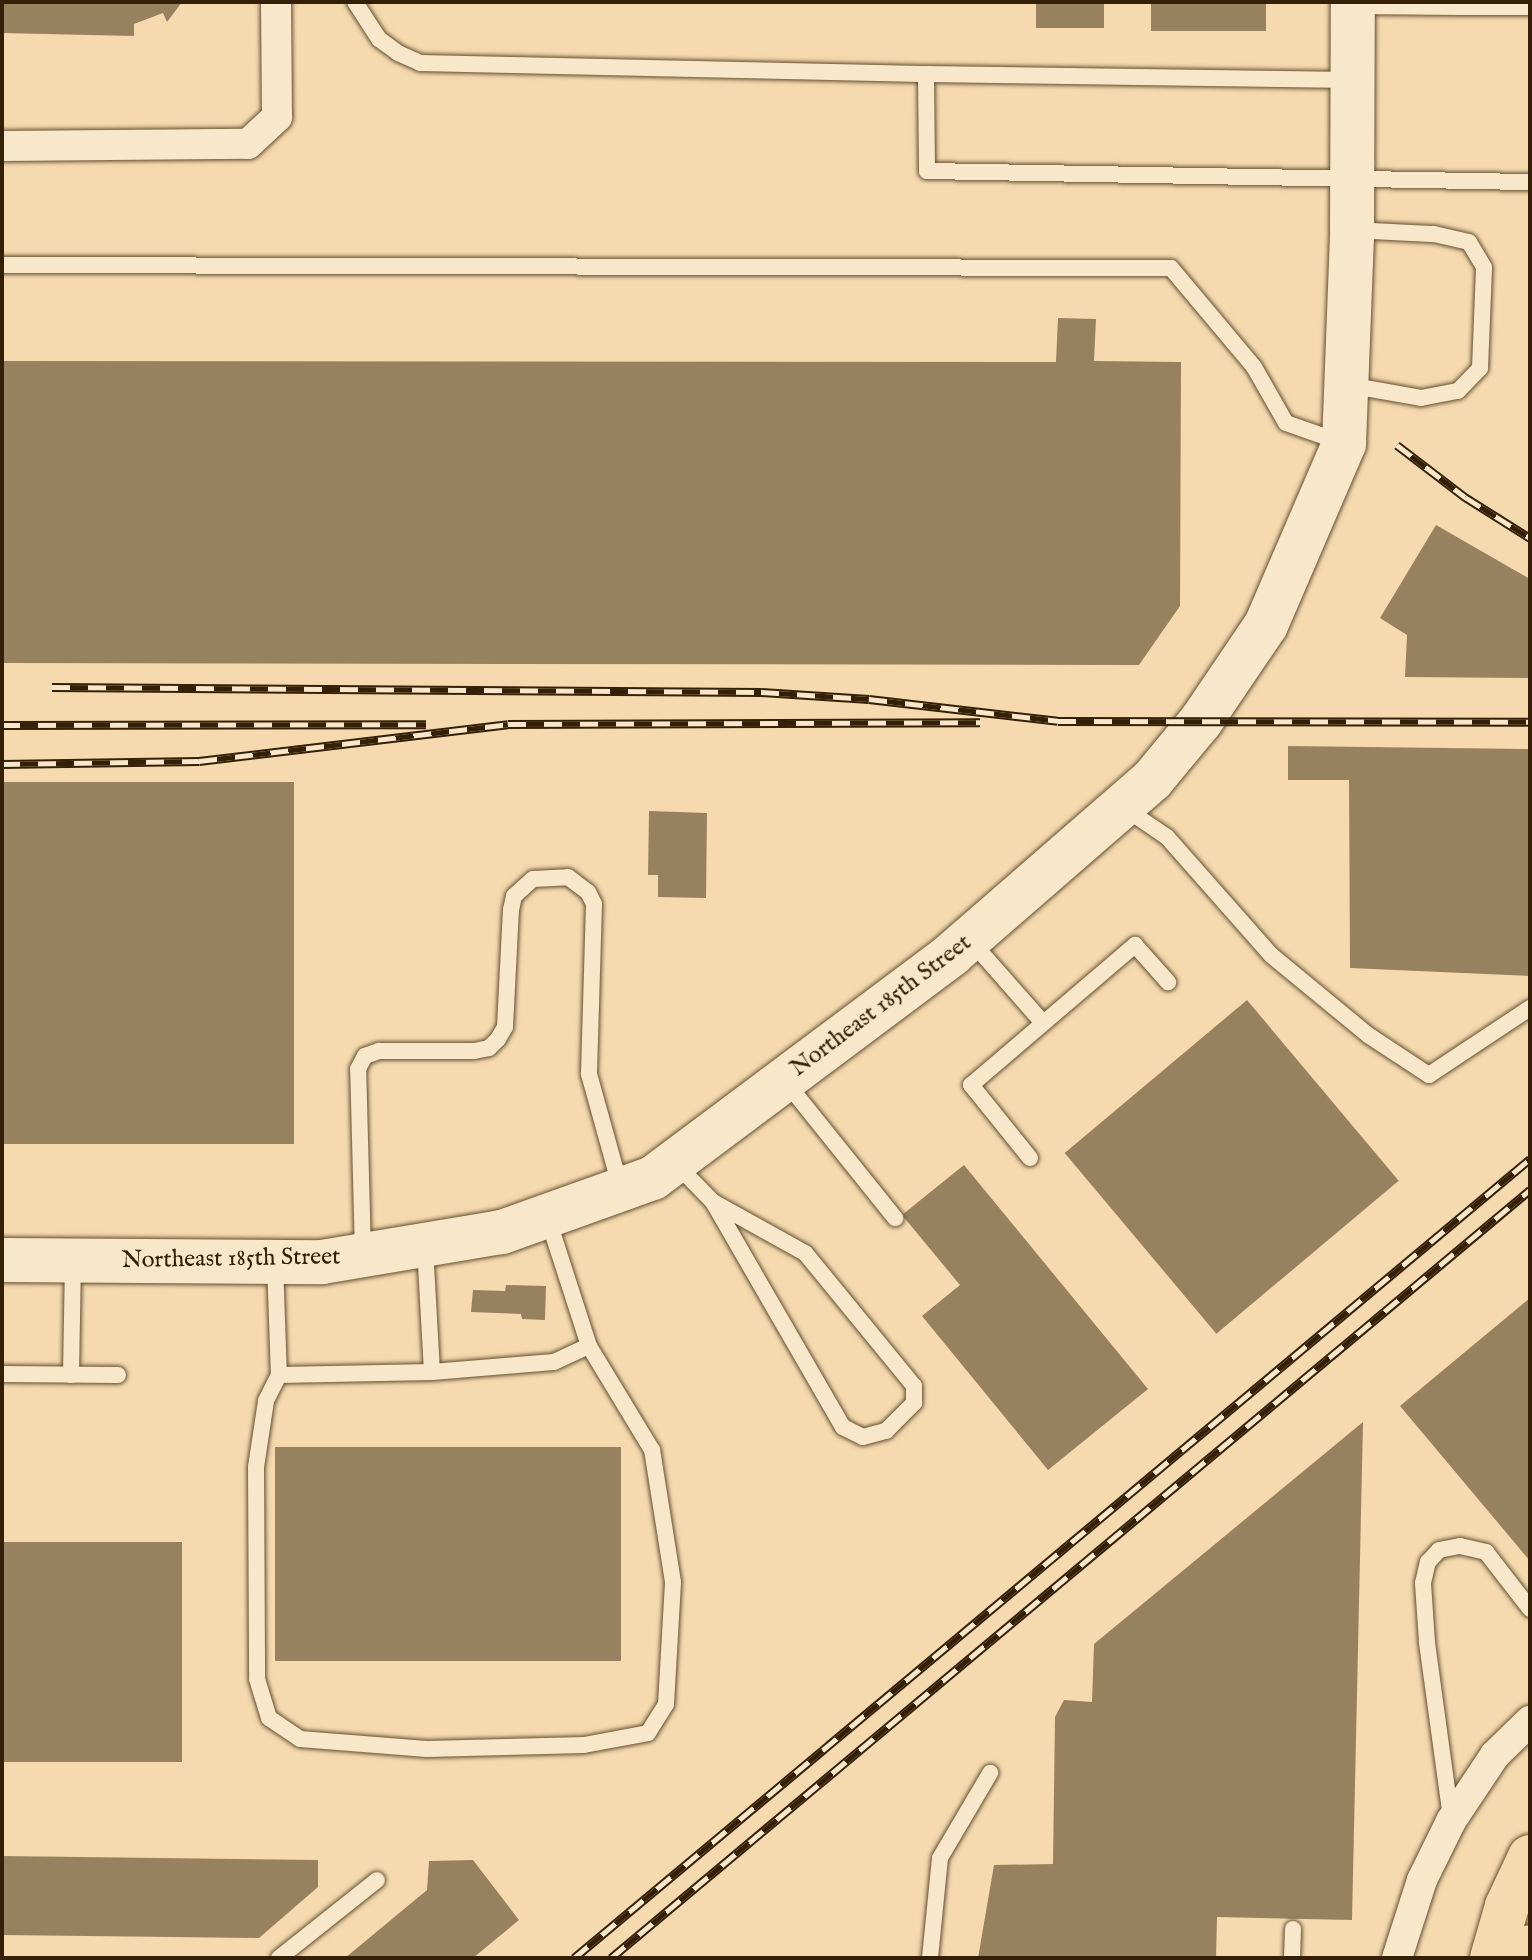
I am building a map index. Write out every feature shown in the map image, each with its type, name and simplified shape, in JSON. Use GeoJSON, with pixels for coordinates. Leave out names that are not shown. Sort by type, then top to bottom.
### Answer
{"type":"FeatureCollection","features":[{"type":"Feature","properties":{"kind":"highway"},"geometry":{"type":"LineString","coordinates":[[1492,1958],[1507,1906],[1530,1857]]}},
{"type":"Feature","properties":{"kind":"highway"},"geometry":{"type":"LineString","coordinates":[[1528,1958],[1530,1947]]}},
{"type":"Feature","properties":{"kind":"street"},"geometry":{"type":"LineString","coordinates":[[2,146],[248,144],[277,117],[276,2]]}},
{"type":"Feature","properties":{"kind":"street","name":"Northeast 185th Street"},"geometry":{"type":"LineString","coordinates":[[2,1260],[322,1262],[502,1232],[653,1178],[969,939],[1152,780],[1201,721],[1266,625],[1344,444],[1352,234],[1353,4]]}},
{"type":"Feature","properties":{"kind":"street"},"geometry":{"type":"LineString","coordinates":[[1397,1958],[1422,1880],[1451,1821],[1495,1755],[1530,1721]]}},
{"type":"Feature","properties":{"kind":"lane"},"geometry":{"type":"LineString","coordinates":[[355,2],[379,39],[398,53],[420,63],[1353,80]]}},
{"type":"Feature","properties":{"kind":"lane"},"geometry":{"type":"LineString","coordinates":[[1353,4],[1530,7]]}},
{"type":"Feature","properties":{"kind":"lane"},"geometry":{"type":"LineString","coordinates":[[926,74],[927,171],[1530,182]]}},
{"type":"Feature","properties":{"kind":"lane"},"geometry":{"type":"LineString","coordinates":[[1346,385],[1421,398],[1458,391],[1480,368],[1484,267],[1469,242],[1433,234],[1352,234]]}},
{"type":"Feature","properties":{"kind":"lane"},"geometry":{"type":"LineString","coordinates":[[2,265],[1171,268],[1254,367],[1286,423],[1344,444]]}},
{"type":"Feature","properties":{"kind":"lane"},"geometry":{"type":"LineString","coordinates":[[1122,806],[1167,837],[1271,955],[1368,1035],[1429,1075],[1530,1008]]}},
{"type":"Feature","properties":{"kind":"lane"},"geometry":{"type":"LineString","coordinates":[[363,1255],[358,1069],[365,1056],[379,1051],[474,1051],[489,1048],[498,1039],[505,1027],[514,896],[533,879],[568,877],[588,892],[594,904],[589,1074],[621,1189]]}},
{"type":"Feature","properties":{"kind":"lane"},"geometry":{"type":"LineString","coordinates":[[969,939],[1043,1023]]}},
{"type":"Feature","properties":{"kind":"lane"},"geometry":{"type":"LineString","coordinates":[[1030,1158],[971,1085],[1135,945],[1168,982]]}},
{"type":"Feature","properties":{"kind":"lane"},"geometry":{"type":"LineString","coordinates":[[784,1079],[895,1218]]}},
{"type":"Feature","properties":{"kind":"lane"},"geometry":{"type":"LineString","coordinates":[[674,1162],[713,1202],[843,1427],[863,1437],[886,1431],[914,1403],[914,1386],[805,1253],[713,1202]]}},
{"type":"Feature","properties":{"kind":"lane"},"geometry":{"type":"LineString","coordinates":[[275,1262],[279,1375],[266,1401],[256,1467],[257,1679],[269,1718],[300,1739],[427,1749],[584,1745],[648,1733],[666,1704],[673,1582],[652,1450],[589,1346],[547,1217]]}},
{"type":"Feature","properties":{"kind":"lane"},"geometry":{"type":"LineString","coordinates":[[425,1245],[432,1372]]}},
{"type":"Feature","properties":{"kind":"lane"},"geometry":{"type":"LineString","coordinates":[[71,1375],[73,1261]]}},
{"type":"Feature","properties":{"kind":"lane"},"geometry":{"type":"LineString","coordinates":[[279,1375],[432,1372],[554,1362],[589,1346]]}},
{"type":"Feature","properties":{"kind":"lane"},"geometry":{"type":"LineString","coordinates":[[2,1374],[118,1375]]}},
{"type":"Feature","properties":{"kind":"lane"},"geometry":{"type":"LineString","coordinates":[[1451,1821],[1427,1642],[1423,1583],[1428,1562],[1439,1550],[1460,1546],[1486,1552],[1530,1609]]}},
{"type":"Feature","properties":{"kind":"lane"},"geometry":{"type":"LineString","coordinates":[[930,1958],[940,1858],[990,1773]]}},
{"type":"Feature","properties":{"kind":"lane"},"geometry":{"type":"LineString","coordinates":[[279,1958],[377,1880]]}},
{"type":"Feature","properties":{"kind":"lane"},"geometry":{"type":"LineString","coordinates":[[1292,1958],[1293,1929]]}},
{"type":"Feature","properties":{"kind":"building"},"geometry":{"type":"Polygon","coordinates":[[[2,2],[182,2],[167,22],[163,13],[134,24],[134,36],[2,33],[2,2]]]}},
{"type":"Feature","properties":{"kind":"building"},"geometry":{"type":"Polygon","coordinates":[[[1036,2],[1104,2],[1104,28],[1036,28],[1036,2]]]}},
{"type":"Feature","properties":{"kind":"building"},"geometry":{"type":"Polygon","coordinates":[[[1151,2],[1266,2],[1266,31],[1151,31],[1151,2]]]}},
{"type":"Feature","properties":{"kind":"building"},"geometry":{"type":"Polygon","coordinates":[[[1058,318],[1096,319],[1094,361],[1181,362],[1180,606],[1139,665],[2,663],[2,361],[1056,362],[1058,318]]]}},
{"type":"Feature","properties":{"kind":"building"},"geometry":{"type":"Polygon","coordinates":[[[1436,525],[1530,579],[1530,678],[1405,677],[1407,635],[1380,618],[1436,525]]]}},
{"type":"Feature","properties":{"kind":"building"},"geometry":{"type":"Polygon","coordinates":[[[1288,746],[1530,749],[1530,976],[1350,968],[1349,780],[1288,780],[1288,746]]]}},
{"type":"Feature","properties":{"kind":"building"},"geometry":{"type":"Polygon","coordinates":[[[2,782],[294,782],[294,1144],[2,1144],[2,782]]]}},
{"type":"Feature","properties":{"kind":"building"},"geometry":{"type":"Polygon","coordinates":[[[649,811],[707,813],[706,898],[658,897],[658,875],[648,875],[649,811]]]}},
{"type":"Feature","properties":{"kind":"building"},"geometry":{"type":"Polygon","coordinates":[[[1247,1000],[1399,1181],[1216,1334],[1065,1153],[1247,1000]]]}},
{"type":"Feature","properties":{"kind":"building"},"geometry":{"type":"Polygon","coordinates":[[[964,1165],[1148,1389],[1048,1470],[922,1316],[960,1285],[902,1215],[964,1165]]]}},
{"type":"Feature","properties":{"kind":"building"},"geometry":{"type":"Polygon","coordinates":[[[506,1285],[546,1286],[545,1320],[522,1319],[521,1314],[471,1312],[473,1290],[505,1291],[506,1285]]]}},
{"type":"Feature","properties":{"kind":"building"},"geometry":{"type":"Polygon","coordinates":[[[1530,1298],[1530,1561],[1400,1406],[1530,1298]]]}},
{"type":"Feature","properties":{"kind":"building"},"geometry":{"type":"Polygon","coordinates":[[[1363,1422],[1352,1920],[1217,1917],[1216,1958],[978,1958],[994,1865],[1053,1864],[1055,1717],[1064,1700],[1092,1702],[1094,1644],[1363,1422]]]}},
{"type":"Feature","properties":{"kind":"building"},"geometry":{"type":"Polygon","coordinates":[[[275,1447],[621,1447],[621,1661],[275,1661],[275,1447]]]}},
{"type":"Feature","properties":{"kind":"building"},"geometry":{"type":"Polygon","coordinates":[[[2,1542],[182,1542],[182,1762],[2,1762],[2,1542]]]}},
{"type":"Feature","properties":{"kind":"building"},"geometry":{"type":"Polygon","coordinates":[[[2,1856],[318,1860],[318,1887],[259,1938],[2,1935],[2,1856]]]}},
{"type":"Feature","properties":{"kind":"building"},"geometry":{"type":"Polygon","coordinates":[[[473,1860],[519,1920],[473,1958],[345,1958],[427,1890],[429,1861],[473,1860]]]}},
{"type":"Feature","properties":{"kind":"railway"},"geometry":{"type":"LineString","coordinates":[[1397,445],[1465,497],[1530,538]]}},
{"type":"Feature","properties":{"kind":"railway"},"geometry":{"type":"LineString","coordinates":[[52,687],[761,692],[869,699],[1058,721],[1530,722]]}},
{"type":"Feature","properties":{"kind":"railway"},"geometry":{"type":"LineString","coordinates":[[2,764],[199,761],[508,724],[980,722]]}},
{"type":"Feature","properties":{"kind":"railway"},"geometry":{"type":"LineString","coordinates":[[2,725],[426,724]]}},
{"type":"Feature","properties":{"kind":"railway"},"geometry":{"type":"LineString","coordinates":[[574,1958],[1530,1159]]}},
{"type":"Feature","properties":{"kind":"railway"},"geometry":{"type":"LineString","coordinates":[[611,1958],[1530,1190]]}}]}
